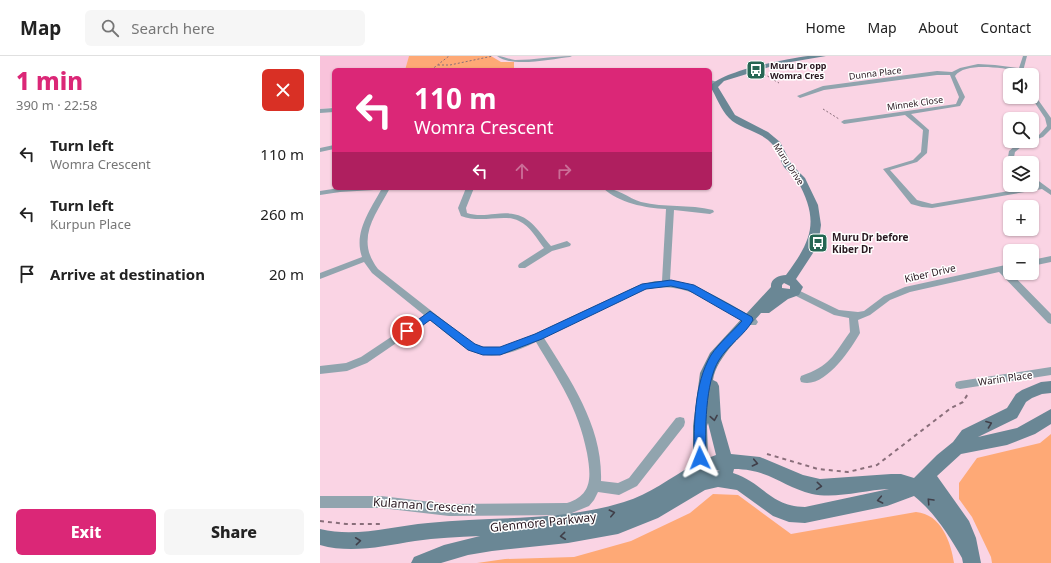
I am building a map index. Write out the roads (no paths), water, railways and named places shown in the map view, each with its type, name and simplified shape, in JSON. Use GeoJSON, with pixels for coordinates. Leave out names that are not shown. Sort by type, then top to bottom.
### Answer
{"type":"FeatureCollection","features":[{"type":"Feature","properties":{"kind":"street"},"geometry":{"type":"LineString","coordinates":[[499,56],[512,61],[570,56]]}},
{"type":"Feature","properties":{"kind":"street","name":"Muru Drive"},"geometry":{"type":"LineString","coordinates":[[785,292],[796,285],[789,280],[808,253],[814,239],[816,225],[813,205],[802,181],[788,166],[777,144],[765,134],[729,115],[713,83],[776,62],[823,56]]}},
{"type":"Feature","properties":{"kind":"street"},"geometry":{"type":"LineString","coordinates":[[1022,68],[1026,56]]}},
{"type":"Feature","properties":{"kind":"street"},"geometry":{"type":"LineString","coordinates":[[953,74],[961,70],[987,66],[1003,69]]}},
{"type":"Feature","properties":{"kind":"street","name":"Dunna Place"},"geometry":{"type":"LineString","coordinates":[[800,96],[830,87],[937,72],[953,74]]}},
{"type":"Feature","properties":{"kind":"street","name":"Minnek Close"},"geometry":{"type":"LineString","coordinates":[[844,122],[952,107],[960,103],[962,97],[953,74]]}},
{"type":"Feature","properties":{"kind":"street"},"geometry":{"type":"LineString","coordinates":[[1038,104],[1048,118],[1050,126],[1039,137]]}},
{"type":"Feature","properties":{"kind":"street"},"geometry":{"type":"LineString","coordinates":[[320,111],[332,110]]}},
{"type":"Feature","properties":{"kind":"street"},"geometry":{"type":"LineString","coordinates":[[907,113],[926,130],[924,153],[914,161],[886,168],[917,206],[932,206],[1043,187]]}},
{"type":"Feature","properties":{"kind":"street"},"geometry":{"type":"LineString","coordinates":[[320,150],[332,147]]}},
{"type":"Feature","properties":{"kind":"street"},"geometry":{"type":"LineString","coordinates":[[1039,184],[1051,193]]}},
{"type":"Feature","properties":{"kind":"street"},"geometry":{"type":"LineString","coordinates":[[320,193],[336,190]]}},
{"type":"Feature","properties":{"kind":"street"},"geometry":{"type":"LineString","coordinates":[[385,190],[363,234],[362,245],[365,259],[375,271],[468,345],[483,351],[495,352],[509,349],[538,337],[645,286],[666,283],[691,288],[751,321]]}},
{"type":"Feature","properties":{"kind":"street"},"geometry":{"type":"LineString","coordinates":[[469,190],[463,206],[464,214],[471,217],[513,216],[521,218],[549,249]]}},
{"type":"Feature","properties":{"kind":"street"},"geometry":{"type":"LineString","coordinates":[[611,190],[635,202],[710,212]]}},
{"type":"Feature","properties":{"kind":"street"},"geometry":{"type":"LineString","coordinates":[[666,283],[670,207]]}},
{"type":"Feature","properties":{"kind":"street"},"geometry":{"type":"LineString","coordinates":[[522,266],[549,249],[566,244]]}},
{"type":"Feature","properties":{"kind":"street"},"geometry":{"type":"LineString","coordinates":[[320,276],[365,259]]}},
{"type":"Feature","properties":{"kind":"street"},"geometry":{"type":"LineString","coordinates":[[1039,262],[1051,259]]}},
{"type":"Feature","properties":{"kind":"street","name":"Kiber Drive"},"geometry":{"type":"LineString","coordinates":[[853,316],[864,314],[888,298],[908,289],[1003,269]]}},
{"type":"Feature","properties":{"kind":"street"},"geometry":{"type":"LineString","coordinates":[[1016,280],[1051,320]]}},
{"type":"Feature","properties":{"kind":"street"},"geometry":{"type":"LineString","coordinates":[[702,476],[700,426],[707,373],[716,357],[751,321],[785,292],[834,312],[853,316],[854,333],[833,364],[820,375],[804,379]]}},
{"type":"Feature","properties":{"kind":"street"},"geometry":{"type":"LineString","coordinates":[[321,372],[347,367],[368,358],[430,315]]}},
{"type":"Feature","properties":{"kind":"street"},"geometry":{"type":"LineString","coordinates":[[729,479],[726,462],[714,419],[713,382],[715,372],[723,359],[751,321]]}},
{"type":"Feature","properties":{"kind":"street"},"geometry":{"type":"LineString","coordinates":[[538,337],[576,402],[585,421],[596,474],[595,486],[619,489],[633,482],[680,422]]}},
{"type":"Feature","properties":{"kind":"street","name":"Warin Place"},"geometry":{"type":"LineString","coordinates":[[960,385],[1051,371]]}},
{"type":"Feature","properties":{"kind":"street"},"geometry":{"type":"LineString","coordinates":[[971,559],[951,524],[922,482],[942,460],[958,447],[967,435],[1012,413],[1021,398],[1026,394],[1041,388],[1051,387]]}},
{"type":"Feature","properties":{"kind":"street"},"geometry":{"type":"LineString","coordinates":[[958,447],[1009,438],[1028,431],[1051,416]]}},
{"type":"Feature","properties":{"kind":"street","name":"Glenmore Parkway"},"geometry":{"type":"LineString","coordinates":[[420,563],[439,554],[479,544],[578,535],[618,526],[657,511],[702,476],[716,463],[747,462],[761,465],[815,486],[834,487],[922,482]]}},
{"type":"Feature","properties":{"kind":"street","name":"Glenmore Parkway"},"geometry":{"type":"LineString","coordinates":[[320,537],[329,540],[354,542],[399,534],[578,520],[617,512],[638,505],[667,490],[702,476],[717,479],[729,479],[744,484],[774,508],[795,515],[805,515],[887,498],[922,482]]}},
{"type":"Feature","properties":{"kind":"street","name":"Kulaman Crescent"},"geometry":{"type":"LineString","coordinates":[[320,502],[381,502],[449,510],[567,508],[576,506],[584,501],[595,486]]}},
{"type":"Feature","properties":{"kind":"place","name":"Muru Dr opp Womra Cres"},"geometry":{"type":"Point","coordinates":[756,70]}},
{"type":"Feature","properties":{"kind":"place","name":"Muru Dr before Kiber Dr"},"geometry":{"type":"Point","coordinates":[818,243]}}]}
